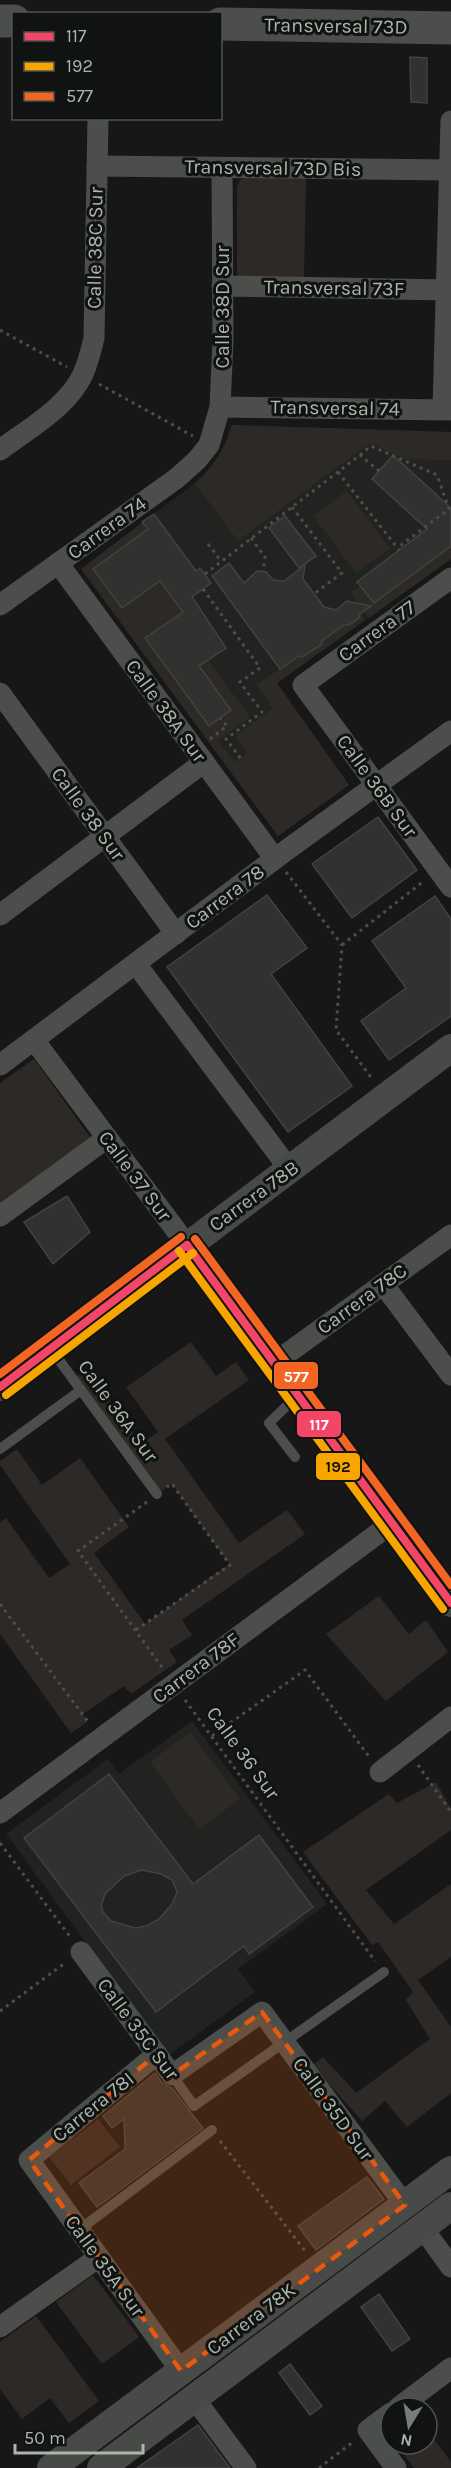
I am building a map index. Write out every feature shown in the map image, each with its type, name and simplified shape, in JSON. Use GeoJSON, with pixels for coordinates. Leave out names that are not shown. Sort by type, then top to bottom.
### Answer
{"type":"FeatureCollection","features":[{"type":"Feature","properties":{"kind":"main road","name":"Transversal 73D"},"geometry":{"type":"LineString","coordinates":[[222,24],[451,28]]}},
{"type":"Feature","properties":{"kind":"street","name":"Calle 38C Sur"},"geometry":{"type":"LineString","coordinates":[[83,376],[94,338],[98,120]]}},
{"type":"Feature","properties":{"kind":"street"},"geometry":{"type":"LineString","coordinates":[[447,410],[451,120]]}},
{"type":"Feature","properties":{"kind":"street","name":"Transversal 73D Bis"},"geometry":{"type":"LineString","coordinates":[[97,166],[450,170]]}},
{"type":"Feature","properties":{"kind":"street","name":"Calle 38D Sur"},"geometry":{"type":"LineString","coordinates":[[209,445],[220,407],[222,168]]}},
{"type":"Feature","properties":{"kind":"street","name":"Transversal 73F"},"geometry":{"type":"LineString","coordinates":[[222,286],[447,290]]}},
{"type":"Feature","properties":{"kind":"street"},"geometry":{"type":"LineString","coordinates":[[0,450],[59,405],[75,389],[83,376]]}},
{"type":"Feature","properties":{"kind":"street","name":"Transversal 74"},"geometry":{"type":"LineString","coordinates":[[220,407],[447,410]]}},
{"type":"Feature","properties":{"kind":"street","name":"Carrera 74"},"geometry":{"type":"LineString","coordinates":[[0,604],[177,478],[197,460],[209,445]]}},
{"type":"Feature","properties":{"kind":"street","name":"Calle 38A Sur"},"geometry":{"type":"LineString","coordinates":[[58,563],[204,753],[275,859]]}},
{"type":"Feature","properties":{"kind":"street","name":"Carrera 77"},"geometry":{"type":"LineString","coordinates":[[303,685],[451,578]]}},
{"type":"Feature","properties":{"kind":"street","name":"Calle 36B Sur"},"geometry":{"type":"LineString","coordinates":[[303,685],[445,878]]}},
{"type":"Feature","properties":{"kind":"street","name":"Calle 38 Sur"},"geometry":{"type":"LineString","coordinates":[[0,693],[176,934]]}},
{"type":"Feature","properties":{"kind":"street","name":"Carrera 78"},"geometry":{"type":"LineString","coordinates":[[0,1065],[275,859],[451,731]]}},
{"type":"Feature","properties":{"kind":"street"},"geometry":{"type":"LineString","coordinates":[[0,915],[105,837],[204,753]]}},
{"type":"Feature","properties":{"kind":"street"},"geometry":{"type":"LineString","coordinates":[[136,964],[290,1170]]}},
{"type":"Feature","properties":{"kind":"street","name":"Calle 37 Sur"},"geometry":{"type":"LineString","coordinates":[[34,1040],[451,1603]]}},
{"type":"Feature","properties":{"kind":"street","name":"Carrera 78B"},"geometry":{"type":"LineString","coordinates":[[0,1387],[451,1048]]}},
{"type":"Feature","properties":{"kind":"street"},"geometry":{"type":"LineString","coordinates":[[0,1216],[107,1138]]}},
{"type":"Feature","properties":{"kind":"street","name":"Carrera 78C"},"geometry":{"type":"LineString","coordinates":[[274,1363],[451,1235]]}},
{"type":"Feature","properties":{"kind":"street"},"geometry":{"type":"LineString","coordinates":[[383,1284],[451,1375]]}},
{"type":"Feature","properties":{"kind":"street","name":"Carrera 78F"},"geometry":{"type":"LineString","coordinates":[[0,1814],[392,1523]]}},
{"type":"Feature","properties":{"kind":"street"},"geometry":{"type":"LineString","coordinates":[[380,1772],[451,1717]]}},
{"type":"Feature","properties":{"kind":"street","name":"Calle 35C Sur"},"geometry":{"type":"LineString","coordinates":[[81,1952],[172,2075]]}},
{"type":"Feature","properties":{"kind":"street","name":"Calle 35D Sur"},"geometry":{"type":"LineString","coordinates":[[172,2075],[262,2012],[405,2205]]}},
{"type":"Feature","properties":{"kind":"street","name":"Carrera 78I"},"geometry":{"type":"LineString","coordinates":[[29,2160],[157,2054]]}},
{"type":"Feature","properties":{"kind":"street","name":"Calle 35A Sur"},"geometry":{"type":"LineString","coordinates":[[29,2160],[181,2372]]}},
{"type":"Feature","properties":{"kind":"street","name":"Carrera 78K"},"geometry":{"type":"LineString","coordinates":[[51,2468],[451,2170]]}},
{"type":"Feature","properties":{"kind":"street","name":"Carrera 78K"},"geometry":{"type":"LineString","coordinates":[[101,2468],[451,2205]]}},
{"type":"Feature","properties":{"kind":"street"},"geometry":{"type":"LineString","coordinates":[[422,2227],[451,2268]]}},
{"type":"Feature","properties":{"kind":"street"},"geometry":{"type":"LineString","coordinates":[[0,2327],[99,2257]]}},
{"type":"Feature","properties":{"kind":"street"},"geometry":{"type":"LineString","coordinates":[[414,2396],[451,2368]]}},
{"type":"Feature","properties":{"kind":"street"},"geometry":{"type":"LineString","coordinates":[[194,2398],[246,2468]]}},
{"type":"Feature","properties":{"kind":"street"},"geometry":{"type":"LineString","coordinates":[[379,2422],[368,2430],[396,2468]]}},
{"type":"Feature","properties":{"kind":"lane","name":"Calle 36A Sur"},"geometry":{"type":"LineString","coordinates":[[51,1349],[157,1494]]}},
{"type":"Feature","properties":{"kind":"lane"},"geometry":{"type":"LineString","coordinates":[[0,1449],[81,1390]]}},
{"type":"Feature","properties":{"kind":"lane"},"geometry":{"type":"LineString","coordinates":[[295,1457],[269,1423],[298,1395]]}},
{"type":"Feature","properties":{"kind":"lane"},"geometry":{"type":"LineString","coordinates":[[284,2042],[384,1972]]}},
{"type":"Feature","properties":{"kind":"lane","name":"Calle 35C Sur"},"geometry":{"type":"LineString","coordinates":[[172,2075],[194,2106],[284,2042]]}},
{"type":"Feature","properties":{"kind":"lane"},"geometry":{"type":"LineString","coordinates":[[80,2230],[212,2130]]}},
{"type":"Feature","properties":{"kind":"path"},"geometry":{"type":"LineString","coordinates":[[0,330],[209,445]]}},
{"type":"Feature","properties":{"kind":"path"},"geometry":{"type":"LineString","coordinates":[[205,574],[221,561],[252,538],[338,471],[371,446],[437,475],[449,509],[398,549],[338,471]]}},
{"type":"Feature","properties":{"kind":"path"},"geometry":{"type":"LineString","coordinates":[[360,455],[379,471]]}},
{"type":"Feature","properties":{"kind":"path"},"geometry":{"type":"LineString","coordinates":[[292,507],[342,573],[314,594]]}},
{"type":"Feature","properties":{"kind":"path"},"geometry":{"type":"LineString","coordinates":[[252,538],[265,557],[262,572]]}},
{"type":"Feature","properties":{"kind":"path"},"geometry":{"type":"LineString","coordinates":[[208,544],[221,561]]}},
{"type":"Feature","properties":{"kind":"path"},"geometry":{"type":"LineString","coordinates":[[203,589],[260,668],[240,682],[262,712],[226,739],[241,759]]}},
{"type":"Feature","properties":{"kind":"path"},"geometry":{"type":"LineString","coordinates":[[204,753],[227,726],[220,718]]}},
{"type":"Feature","properties":{"kind":"path"},"geometry":{"type":"LineString","coordinates":[[275,859],[342,945],[336,1030],[378,1087]]}},
{"type":"Feature","properties":{"kind":"path"},"geometry":{"type":"LineString","coordinates":[[342,945],[445,878]]}},
{"type":"Feature","properties":{"kind":"path"},"geometry":{"type":"LineString","coordinates":[[136,1630],[230,1565],[172,1484],[157,1494]]}},
{"type":"Feature","properties":{"kind":"path","name":"Calle 36 Sur"},"geometry":{"type":"LineString","coordinates":[[157,1494],[78,1551],[384,1972]]}},
{"type":"Feature","properties":{"kind":"path"},"geometry":{"type":"LineString","coordinates":[[0,1604],[87,1722],[102,1737]]}},
{"type":"Feature","properties":{"kind":"path"},"geometry":{"type":"LineString","coordinates":[[212,1736],[305,1670],[380,1772]]}},
{"type":"Feature","properties":{"kind":"path"},"geometry":{"type":"LineString","coordinates":[[408,1750],[451,1812]]}},
{"type":"Feature","properties":{"kind":"path"},"geometry":{"type":"LineString","coordinates":[[0,1843],[81,1952],[0,2012]]}},
{"type":"Feature","properties":{"kind":"path"},"geometry":{"type":"LineString","coordinates":[[212,2130],[313,2260]]}},
{"type":"Feature","properties":{"kind":"path"},"geometry":{"type":"LineString","coordinates":[[319,2468],[368,2430]]}},
{"type":"Feature","properties":{"kind":"highlighted area"},"geometry":{"type":"Polygon","coordinates":[[[262,2012],[405,2205],[181,2371],[29,2160],[157,2054],[172,2075],[262,2012]]]}},
{"type":"Feature","properties":{"kind":"shaded area"},"geometry":{"type":"Polygon","coordinates":[[[246,177],[306,179],[304,279],[238,276],[237,187],[240,180],[246,177]]]}},
{"type":"Feature","properties":{"kind":"shaded area"},"geometry":{"type":"Polygon","coordinates":[[[232,425],[451,432],[451,559],[277,683],[349,785],[278,836],[81,569],[213,467],[223,451],[232,425]]]}},
{"type":"Feature","properties":{"kind":"shaded area"},"geometry":{"type":"Polygon","coordinates":[[[232,425],[451,432],[451,460],[404,459],[370,443],[238,541],[195,483],[218,457],[232,425]]]}},
{"type":"Feature","properties":{"kind":"shaded area"},"geometry":{"type":"Polygon","coordinates":[[[347,491],[390,548],[356,573],[313,516],[347,491]]]}},
{"type":"Feature","properties":{"kind":"shaded area"},"geometry":{"type":"Polygon","coordinates":[[[143,522],[148,529],[93,569],[122,608],[177,568],[184,578],[167,591],[183,612],[145,638],[175,682],[208,660],[250,717],[218,741],[235,762],[247,754],[235,736],[273,708],[256,685],[299,656],[302,657],[308,653],[344,625],[349,625],[359,618],[360,613],[365,620],[277,683],[349,785],[278,836],[81,569],[143,522]]]}},
{"type":"Feature","properties":{"kind":"shaded area"},"geometry":{"type":"Polygon","coordinates":[[[451,546],[451,559],[369,618],[351,592],[360,586],[374,603],[451,546]]]}},
{"type":"Feature","properties":{"kind":"shaded area"},"geometry":{"type":"Polygon","coordinates":[[[34,1059],[92,1140],[0,1205],[0,1083],[34,1059]]]}},
{"type":"Feature","properties":{"kind":"shaded area"},"geometry":{"type":"Polygon","coordinates":[[[191,1342],[216,1376],[236,1362],[249,1380],[165,1439],[239,1543],[287,1510],[305,1534],[182,1620],[192,1635],[169,1650],[177,1662],[131,1694],[124,1686],[83,1714],[87,1722],[71,1733],[0,1634],[0,1522],[6,1518],[49,1578],[70,1564],[0,1465],[0,1461],[17,1449],[42,1485],[80,1458],[129,1527],[94,1553],[145,1624],[229,1564],[172,1484],[157,1494],[75,1378],[87,1369],[141,1444],[158,1432],[126,1387],[191,1342]]]}},
{"type":"Feature","properties":{"kind":"shaded area"},"geometry":{"type":"Polygon","coordinates":[[[379,1596],[409,1634],[426,1620],[448,1652],[386,1701],[326,1634],[379,1596]]]}},
{"type":"Feature","properties":{"kind":"shaded area"},"geometry":{"type":"Polygon","coordinates":[[[192,1721],[327,1904],[238,1969],[255,1992],[169,2055],[6,1834],[108,1759],[119,1774],[192,1721]]]}},
{"type":"Feature","properties":{"kind":"shaded area"},"geometry":{"type":"Polygon","coordinates":[[[190,1732],[240,1799],[199,1829],[150,1762],[190,1732]]]}},
{"type":"Feature","properties":{"kind":"shaded area"},"geometry":{"type":"Polygon","coordinates":[[[436,1782],[451,1809],[451,1830],[366,1890],[394,1924],[451,1884],[451,1957],[418,1980],[451,2027],[451,2093],[407,2127],[385,2101],[362,2121],[312,2065],[323,2057],[356,2093],[430,2039],[406,2000],[413,1992],[378,1942],[372,1945],[303,1852],[389,1794],[397,1803],[436,1782]]]}},
{"type":"Feature","properties":{"kind":"shaded area"},"geometry":{"type":"Polygon","coordinates":[[[98,2119],[120,2147],[71,2185],[49,2157],[98,2119]]]}},
{"type":"Feature","properties":{"kind":"shaded area"},"geometry":{"type":"Polygon","coordinates":[[[93,2275],[139,2337],[102,2364],[56,2302],[93,2275]]]}},
{"type":"Feature","properties":{"kind":"shaded area"},"geometry":{"type":"Polygon","coordinates":[[[36,2316],[99,2401],[69,2423],[50,2398],[22,2419],[0,2389],[0,2342],[36,2316]]]}},
{"type":"Feature","properties":{"kind":"shaded area"},"geometry":{"type":"Polygon","coordinates":[[[439,2446],[451,2462],[451,2468],[414,2468],[405,2456],[439,2456],[439,2446]]]}},
{"type":"Feature","properties":{"kind":"building"},"geometry":{"type":"Polygon","coordinates":[[[410,57],[427,58],[427,103],[411,102],[410,57]]]}},
{"type":"Feature","properties":{"kind":"building"},"geometry":{"type":"Polygon","coordinates":[[[393,455],[451,508],[451,546],[374,603],[357,582],[427,529],[372,479],[393,455]]]}},
{"type":"Feature","properties":{"kind":"building"},"geometry":{"type":"Polygon","coordinates":[[[154,514],[196,571],[200,568],[211,583],[192,597],[226,648],[199,666],[231,710],[209,726],[145,638],[183,612],[160,581],[122,608],[93,569],[148,529],[142,522],[154,514]]]}},
{"type":"Feature","properties":{"kind":"building"},"geometry":{"type":"Polygon","coordinates":[[[285,516],[316,556],[299,568],[269,528],[285,516]]]}},
{"type":"Feature","properties":{"kind":"building"},"geometry":{"type":"Polygon","coordinates":[[[229,563],[244,583],[257,571],[266,572],[273,580],[284,581],[305,565],[303,579],[324,607],[336,610],[347,601],[371,606],[360,614],[359,618],[349,625],[344,625],[322,641],[321,645],[280,669],[212,576],[229,563]]]}},
{"type":"Feature","properties":{"kind":"building"},"geometry":{"type":"Polygon","coordinates":[[[378,817],[417,870],[352,918],[312,864],[378,817]]]}},
{"type":"Feature","properties":{"kind":"building"},"geometry":{"type":"Polygon","coordinates":[[[267,895],[307,948],[271,974],[352,1086],[288,1132],[167,967],[267,895]]]}},
{"type":"Feature","properties":{"kind":"building"},"geometry":{"type":"Polygon","coordinates":[[[435,896],[451,919],[451,1016],[389,1060],[361,1021],[406,988],[372,941],[435,896]]]}},
{"type":"Feature","properties":{"kind":"building"},"geometry":{"type":"Polygon","coordinates":[[[67,1196],[90,1232],[53,1264],[24,1222],[67,1196]]]}},
{"type":"Feature","properties":{"kind":"building"},"geometry":{"type":"Polygon","coordinates":[[[109,1774],[193,1884],[259,1835],[313,1907],[249,1954],[244,1946],[156,2012],[24,1838],[109,1774]],[[142,1870],[124,1876],[105,1894],[101,1906],[103,1912],[111,1921],[135,1928],[146,1926],[159,1919],[172,1904],[177,1892],[172,1880],[161,1874],[142,1870]]]}},
{"type":"Feature","properties":{"kind":"building"},"geometry":{"type":"Polygon","coordinates":[[[155,2073],[162,2083],[172,2088],[203,2128],[97,2207],[79,2183],[125,2149],[124,2119],[112,2128],[103,2116],[155,2073]]]}},
{"type":"Feature","properties":{"kind":"building"},"geometry":{"type":"Polygon","coordinates":[[[367,2177],[384,2199],[316,2250],[298,2226],[367,2177]]]}},
{"type":"Feature","properties":{"kind":"building"},"geometry":{"type":"Polygon","coordinates":[[[379,2294],[410,2339],[392,2351],[361,2307],[379,2294]]]}},
{"type":"Feature","properties":{"kind":"building"},"geometry":{"type":"Polygon","coordinates":[[[290,2364],[322,2406],[310,2415],[279,2373],[290,2364]]]}},
{"type":"Feature","properties":{"kind":"building"},"geometry":{"type":"Polygon","coordinates":[[[198,2425],[230,2468],[137,2468],[198,2425]]]}},
{"type":"Feature","properties":{"kind":"transit line","name":"577"},"geometry":{"type":"LineString","coordinates":[[0,1374],[181,1237]]}},
{"type":"Feature","properties":{"kind":"transit line","name":"577"},"geometry":{"type":"LineString","coordinates":[[195,1239],[451,1585]]}},
{"type":"Feature","properties":{"kind":"transit line","name":"117"},"geometry":{"type":"LineString","coordinates":[[187,1245],[451,1603]]}},
{"type":"Feature","properties":{"kind":"transit line","name":"117"},"geometry":{"type":"LineString","coordinates":[[0,1387],[187,1245]]}},
{"type":"Feature","properties":{"kind":"transit line","name":"192"},"geometry":{"type":"LineString","coordinates":[[179,1251],[443,1609]]}},
{"type":"Feature","properties":{"kind":"transit line","name":"192"},"geometry":{"type":"LineString","coordinates":[[6,1395],[193,1253]]}}]}
